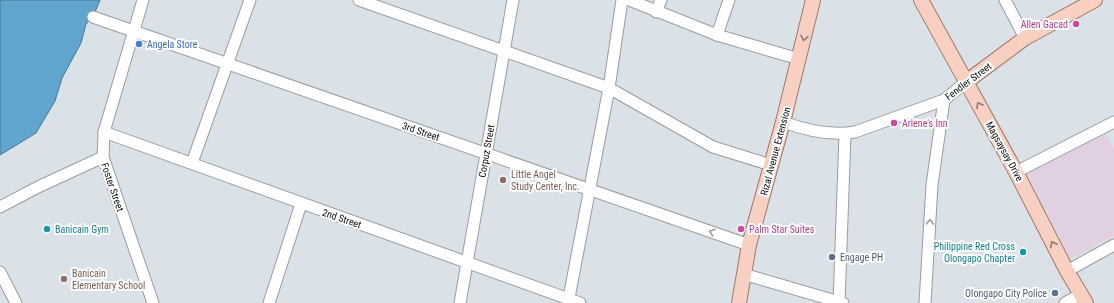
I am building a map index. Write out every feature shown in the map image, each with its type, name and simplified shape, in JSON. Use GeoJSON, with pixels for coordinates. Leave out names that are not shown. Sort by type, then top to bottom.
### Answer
{"type":"FeatureCollection","features":[{"type":"Feature","properties":{"kind":"main road","name":"Rizal Avenue Extension"},"geometry":{"type":"LineString","coordinates":[[739,303],[749,245],[784,122],[813,0]]}},
{"type":"Feature","properties":{"kind":"main road","name":"Magsaysay Drive"},"geometry":{"type":"LineString","coordinates":[[921,0],[1016,172],[1083,299]]}},
{"type":"Feature","properties":{"kind":"main road","name":"Fendler Street"},"geometry":{"type":"LineString","coordinates":[[966,82],[1025,38],[1095,0]]}},
{"type":"Feature","properties":{"kind":"street","name":"Foster Street"},"geometry":{"type":"LineString","coordinates":[[143,0],[104,132],[103,158],[153,303]]}},
{"type":"Feature","properties":{"kind":"street"},"geometry":{"type":"LineString","coordinates":[[192,163],[250,0]]}},
{"type":"Feature","properties":{"kind":"street"},"geometry":{"type":"LineString","coordinates":[[359,0],[609,88],[713,146],[771,165]]}},
{"type":"Feature","properties":{"kind":"street","name":"Corpuz Street"},"geometry":{"type":"LineString","coordinates":[[460,303],[513,0]]}},
{"type":"Feature","properties":{"kind":"street"},"geometry":{"type":"LineString","coordinates":[[568,301],[609,88],[622,0]]}},
{"type":"Feature","properties":{"kind":"street"},"geometry":{"type":"LineString","coordinates":[[629,0],[717,35],[799,59]]}},
{"type":"Feature","properties":{"kind":"street"},"geometry":{"type":"LineString","coordinates":[[656,12],[661,0]]}},
{"type":"Feature","properties":{"kind":"street"},"geometry":{"type":"LineString","coordinates":[[717,35],[729,0]]}},
{"type":"Feature","properties":{"kind":"street"},"geometry":{"type":"LineString","coordinates":[[1004,0],[1025,38]]}},
{"type":"Feature","properties":{"kind":"street","name":"3rd Street"},"geometry":{"type":"LineString","coordinates":[[93,16],[226,64],[749,245]]}},
{"type":"Feature","properties":{"kind":"street","name":"Fendler Street"},"geometry":{"type":"LineString","coordinates":[[784,122],[824,132],[845,134],[855,132],[944,100],[966,82]]}},
{"type":"Feature","properties":{"kind":"street"},"geometry":{"type":"LineString","coordinates":[[925,303],[932,185],[944,100]]}},
{"type":"Feature","properties":{"kind":"street"},"geometry":{"type":"LineString","coordinates":[[1016,172],[1114,122]]}},
{"type":"Feature","properties":{"kind":"street","name":"2nd Street"},"geometry":{"type":"LineString","coordinates":[[104,132],[468,263],[568,301],[580,303]]}},
{"type":"Feature","properties":{"kind":"street"},"geometry":{"type":"LineString","coordinates":[[743,274],[840,303],[845,134]]}},
{"type":"Feature","properties":{"kind":"street"},"geometry":{"type":"LineString","coordinates":[[0,207],[38,187],[103,158]]}},
{"type":"Feature","properties":{"kind":"street"},"geometry":{"type":"LineString","coordinates":[[273,302],[301,204]]}},
{"type":"Feature","properties":{"kind":"street"},"geometry":{"type":"LineString","coordinates":[[1067,271],[1114,245]]}},
{"type":"Feature","properties":{"kind":"street"},"geometry":{"type":"LineString","coordinates":[[0,272],[16,303]]}},
{"type":"Feature","properties":{"kind":"street"},"geometry":{"type":"LineString","coordinates":[[1065,303],[1083,299]]}},
{"type":"Feature","properties":{"kind":"shaded area"},"geometry":{"type":"Polygon","coordinates":[[[1104,131],[1114,150],[1114,236],[1071,259],[1026,173],[1104,131]]]}},
{"type":"Feature","properties":{"kind":"water"},"geometry":{"type":"Polygon","coordinates":[[[0,0],[100,0],[93,17],[86,24],[81,43],[62,78],[55,101],[36,133],[0,155],[0,0]]]}},
{"type":"Feature","properties":{"kind":"place","name":"Allen Gacad"},"geometry":{"type":"Point","coordinates":[1076,24]}},
{"type":"Feature","properties":{"kind":"place","name":"Angela Store"},"geometry":{"type":"Point","coordinates":[139,44]}},
{"type":"Feature","properties":{"kind":"place","name":"Arlene's Inn"},"geometry":{"type":"Point","coordinates":[894,123]}},
{"type":"Feature","properties":{"kind":"place","name":"Little Angel Study Center, Inc."},"geometry":{"type":"Point","coordinates":[503,180]}},
{"type":"Feature","properties":{"kind":"place","name":"Banicain Gym"},"geometry":{"type":"Point","coordinates":[47,229]}},
{"type":"Feature","properties":{"kind":"place","name":"Palm Star Suites"},"geometry":{"type":"Point","coordinates":[741,229]}},
{"type":"Feature","properties":{"kind":"place","name":"Philippine Red Cross Olongapo Chapter"},"geometry":{"type":"Point","coordinates":[1023,252]}},
{"type":"Feature","properties":{"kind":"place","name":"Engage PH"},"geometry":{"type":"Point","coordinates":[832,257]}},
{"type":"Feature","properties":{"kind":"place","name":"Banicain Elementary School"},"geometry":{"type":"Point","coordinates":[64,279]}},
{"type":"Feature","properties":{"kind":"place","name":"Olongapo City Police"},"geometry":{"type":"Point","coordinates":[1055,293]}}]}
